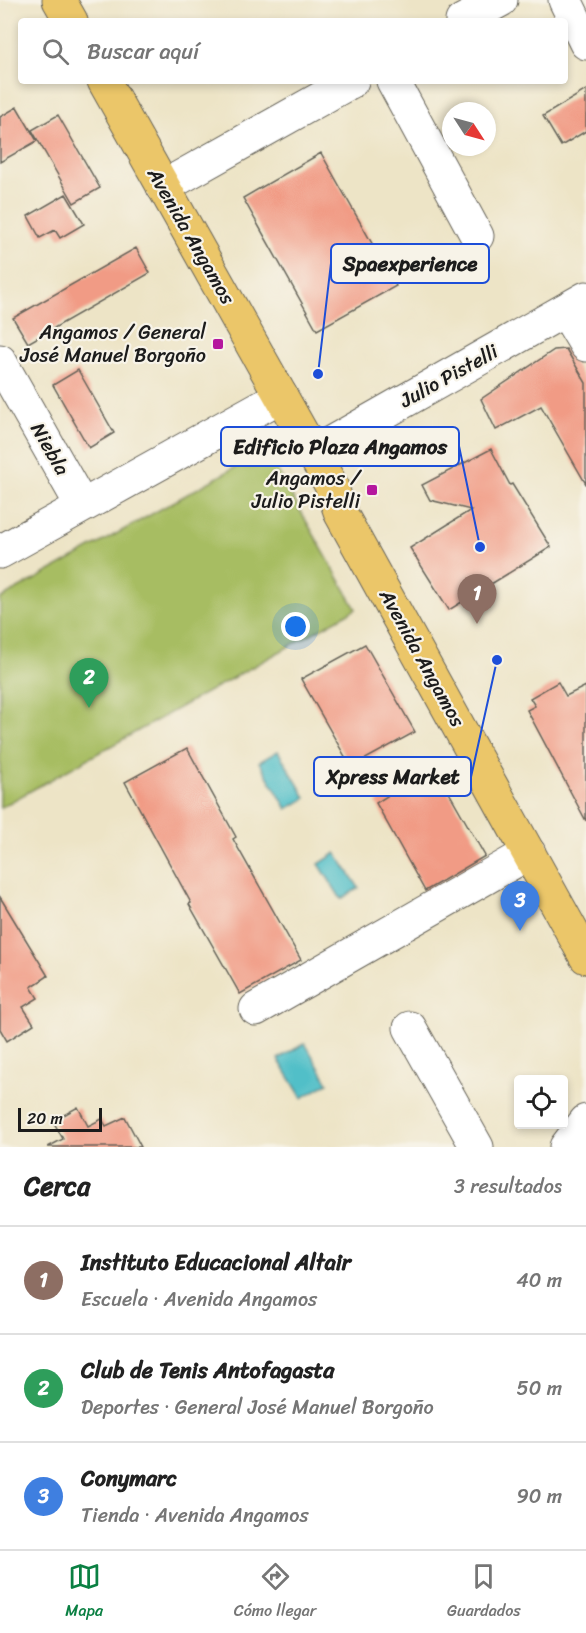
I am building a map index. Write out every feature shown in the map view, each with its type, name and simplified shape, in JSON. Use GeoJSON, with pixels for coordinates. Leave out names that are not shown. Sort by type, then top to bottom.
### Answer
{"type":"FeatureCollection","features":[{"type":"Feature","properties":{"kind":"main road"},"geometry":{"type":"LineString","coordinates":[[59,0],[68,18]]}},
{"type":"Feature","properties":{"kind":"main road","name":"Avenida Angamos"},"geometry":{"type":"LineString","coordinates":[[106,84],[331,484],[341,514],[586,957]]}},
{"type":"Feature","properties":{"kind":"main road","name":"Avenida Angamos"},"geometry":{"type":"LineString","coordinates":[[331,484],[355,502],[586,912]]}},
{"type":"Feature","properties":{"kind":"street"},"geometry":{"type":"LineString","coordinates":[[468,18],[501,0]]}},
{"type":"Feature","properties":{"kind":"street"},"geometry":{"type":"LineString","coordinates":[[565,0],[586,43]]}},
{"type":"Feature","properties":{"kind":"street"},"geometry":{"type":"LineString","coordinates":[[163,187],[347,84]]}},
{"type":"Feature","properties":{"kind":"street"},"geometry":{"type":"LineString","coordinates":[[395,84],[477,236]]}},
{"type":"Feature","properties":{"kind":"street"},"geometry":{"type":"LineString","coordinates":[[576,304],[586,345]]}},
{"type":"Feature","properties":{"kind":"street","name":"Julio Pistelli"},"geometry":{"type":"LineString","coordinates":[[313,453],[576,304]]}},
{"type":"Feature","properties":{"kind":"street","name":"Niebla"},"geometry":{"type":"LineString","coordinates":[[0,361],[82,506]]}},
{"type":"Feature","properties":{"kind":"street"},"geometry":{"type":"LineString","coordinates":[[0,552],[281,396]]}},
{"type":"Feature","properties":{"kind":"street"},"geometry":{"type":"LineString","coordinates":[[467,910],[533,861]]}},
{"type":"Feature","properties":{"kind":"street"},"geometry":{"type":"LineString","coordinates":[[256,1009],[533,861]]}},
{"type":"Feature","properties":{"kind":"street"},"geometry":{"type":"LineString","coordinates":[[410,1028],[477,1147]]}},
{"type":"Feature","properties":{"kind":"street"},"geometry":{"type":"LineString","coordinates":[[566,1147],[586,1121]]}},
{"type":"Feature","properties":{"kind":"green space"},"geometry":{"type":"Polygon","coordinates":[[[266,450],[356,609],[0,808],[0,599],[266,450]]]}},
{"type":"Feature","properties":{"kind":"water"},"geometry":{"type":"Polygon","coordinates":[[[278,751],[306,798],[287,809],[259,762],[278,751]]]}},
{"type":"Feature","properties":{"kind":"water"},"geometry":{"type":"Polygon","coordinates":[[[336,853],[359,888],[341,899],[319,864],[336,853]]]}},
{"type":"Feature","properties":{"kind":"water"},"geometry":{"type":"Polygon","coordinates":[[[305,1043],[328,1083],[302,1098],[278,1059],[305,1043]]]}},
{"type":"Feature","properties":{"kind":"building"},"geometry":{"type":"Polygon","coordinates":[[[586,90],[586,131],[561,146],[543,116],[586,90]]]}},
{"type":"Feature","properties":{"kind":"building"},"geometry":{"type":"Polygon","coordinates":[[[17,107],[37,141],[0,162],[0,117],[17,107]]]}},
{"type":"Feature","properties":{"kind":"building"},"geometry":{"type":"Polygon","coordinates":[[[58,115],[100,188],[74,203],[32,130],[58,115]]]}},
{"type":"Feature","properties":{"kind":"building"},"geometry":{"type":"Polygon","coordinates":[[[321,153],[396,286],[317,330],[243,198],[321,153]]]}},
{"type":"Feature","properties":{"kind":"building"},"geometry":{"type":"Polygon","coordinates":[[[66,194],[84,224],[60,238],[55,230],[40,238],[28,216],[66,194]]]}},
{"type":"Feature","properties":{"kind":"building"},"geometry":{"type":"Polygon","coordinates":[[[136,248],[150,273],[28,343],[13,318],[136,248]]]}},
{"type":"Feature","properties":{"kind":"building"},"geometry":{"type":"Polygon","coordinates":[[[566,349],[586,383],[586,484],[541,406],[496,430],[481,399],[554,350],[566,349]]]}},
{"type":"Feature","properties":{"kind":"building"},"geometry":{"type":"Polygon","coordinates":[[[78,370],[114,433],[89,448],[53,385],[78,370]]]}},
{"type":"Feature","properties":{"kind":"building"},"geometry":{"type":"Polygon","coordinates":[[[491,449],[510,485],[512,484],[551,547],[449,610],[410,548],[471,510],[430,500],[422,485],[491,449]]]}},
{"type":"Feature","properties":{"kind":"building"},"geometry":{"type":"Polygon","coordinates":[[[365,644],[415,732],[351,767],[301,679],[365,644]]]}},
{"type":"Feature","properties":{"kind":"building"},"geometry":{"type":"Polygon","coordinates":[[[558,682],[566,696],[586,686],[586,821],[527,710],[535,706],[530,698],[558,682]]]}},
{"type":"Feature","properties":{"kind":"building"},"geometry":{"type":"Polygon","coordinates":[[[187,748],[236,837],[233,839],[301,960],[240,994],[189,904],[191,903],[125,782],[187,748]]]}},
{"type":"Feature","properties":{"kind":"building"},"geometry":{"type":"Polygon","coordinates":[[[434,766],[485,856],[425,891],[376,803],[434,766]]]}},
{"type":"Feature","properties":{"kind":"building"},"geometry":{"type":"Polygon","coordinates":[[[0,897],[48,976],[31,987],[38,998],[23,1007],[34,1024],[7,1041],[0,1029],[0,897]]]}},
{"type":"Feature","properties":{"kind":"building"},"geometry":{"type":"Polygon","coordinates":[[[78,1107],[88,1126],[102,1119],[106,1126],[125,1117],[141,1147],[48,1147],[63,1139],[53,1121],[78,1107]]]}},
{"type":"Feature","properties":{"kind":"place","name":"Angamos / General José Manuel Borgoño"},"geometry":{"type":"Point","coordinates":[218,344]}},
{"type":"Feature","properties":{"kind":"place","name":"Spaexperience"},"geometry":{"type":"Point","coordinates":[318,374]}},
{"type":"Feature","properties":{"kind":"place","name":"Angamos / Julio Pistelli"},"geometry":{"type":"Point","coordinates":[372,490]}},
{"type":"Feature","properties":{"kind":"place","name":"Edificio Plaza Angamos"},"geometry":{"type":"Point","coordinates":[480,547]}},
{"type":"Feature","properties":{"kind":"place","name":"Instituto Educacional Altair"},"geometry":{"type":"Point","coordinates":[477,624]}},
{"type":"Feature","properties":{"kind":"place","name":"Xpress Market"},"geometry":{"type":"Point","coordinates":[497,660]}},
{"type":"Feature","properties":{"kind":"place","name":"Club de Tenis Antofagasta"},"geometry":{"type":"Point","coordinates":[89,708]}},
{"type":"Feature","properties":{"kind":"place","name":"Conymarc"},"geometry":{"type":"Point","coordinates":[520,931]}}]}
